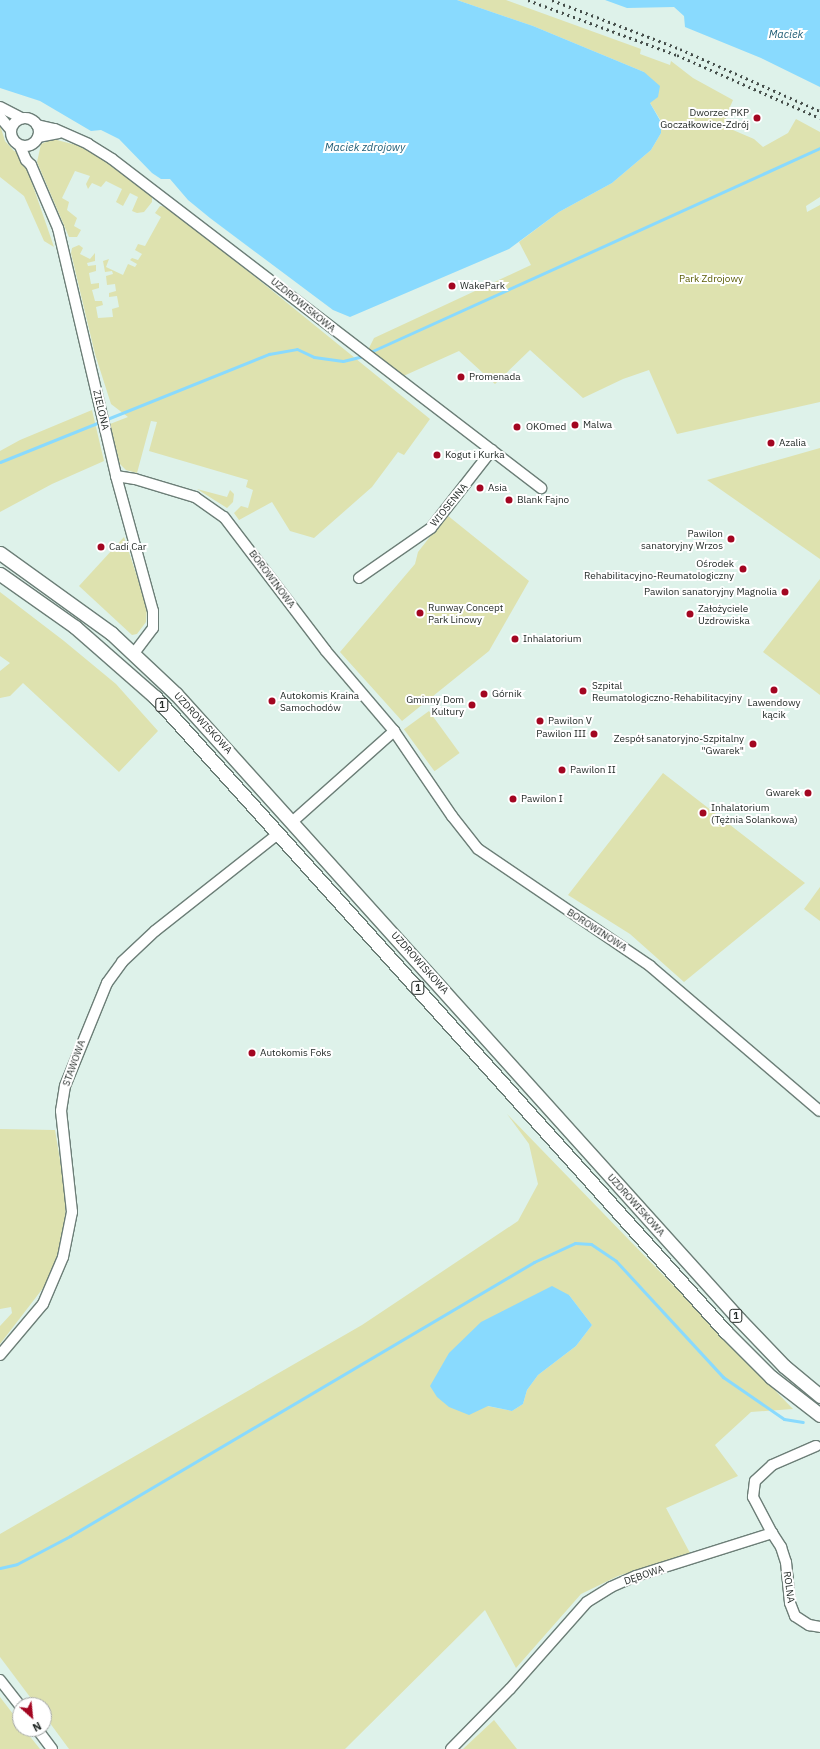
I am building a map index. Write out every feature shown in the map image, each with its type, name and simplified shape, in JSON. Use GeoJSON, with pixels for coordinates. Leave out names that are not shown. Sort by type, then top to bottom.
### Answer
{"type":"FeatureCollection","features":[{"type":"Feature","properties":{"kind":"main road","name":"UZDROWISKOWA"},"geometry":{"type":"LineString","coordinates":[[0,553],[87,614],[134,653],[197,716],[739,1319],[814,1387],[820,1396]]}},
{"type":"Feature","properties":{"kind":"main road","name":"UZDROWISKOWA"},"geometry":{"type":"LineString","coordinates":[[0,574],[75,627],[122,667],[206,751],[731,1337],[771,1377],[820,1415]]}},
{"type":"Feature","properties":{"kind":"main road"},"geometry":{"type":"LineString","coordinates":[[279,833],[289,832],[308,839]]}},
{"type":"Feature","properties":{"kind":"street"},"geometry":{"type":"LineString","coordinates":[[0,107],[22,118],[29,118],[37,125],[36,140],[31,165]]}},
{"type":"Feature","properties":{"kind":"street"},"geometry":{"type":"LineString","coordinates":[[0,117],[10,130],[13,140],[20,146],[60,133]]}},
{"type":"Feature","properties":{"kind":"street"},"geometry":{"type":"LineString","coordinates":[[10,130],[13,123],[22,118]]}},
{"type":"Feature","properties":{"kind":"street","name":"UZDROWISKOWA"},"geometry":{"type":"LineString","coordinates":[[37,125],[55,129],[60,133],[88,144],[112,159],[373,361],[541,488]]}},
{"type":"Feature","properties":{"kind":"street","name":"ZIELONA"},"geometry":{"type":"LineString","coordinates":[[20,146],[31,165],[58,228],[116,476],[153,611],[153,628],[134,653]]}},
{"type":"Feature","properties":{"kind":"street","name":"WIOSENNA"},"geometry":{"type":"LineString","coordinates":[[359,578],[431,528],[492,450]]}},
{"type":"Feature","properties":{"kind":"street","name":"BOROWINOWA"},"geometry":{"type":"LineString","coordinates":[[116,476],[135,479],[195,497],[224,517],[326,651],[394,731],[452,816],[478,849],[650,966],[820,1111]]}},
{"type":"Feature","properties":{"kind":"street"},"geometry":{"type":"LineString","coordinates":[[292,822],[394,731]]}},
{"type":"Feature","properties":{"kind":"street","name":"STAWOWA"},"geometry":{"type":"LineString","coordinates":[[0,1355],[42,1304],[63,1257],[72,1212],[62,1104],[72,1067],[106,983],[122,962],[155,930],[279,833]]}},
{"type":"Feature","properties":{"kind":"street"},"geometry":{"type":"LineString","coordinates":[[772,1533],[753,1497],[755,1481],[772,1465],[816,1446]]}},
{"type":"Feature","properties":{"kind":"street","name":"ROLNA"},"geometry":{"type":"LineString","coordinates":[[772,1533],[781,1547],[786,1562],[790,1603],[795,1616],[809,1625],[820,1627]]}},
{"type":"Feature","properties":{"kind":"street","name":"DĘBOWA"},"geometry":{"type":"LineString","coordinates":[[451,1749],[510,1689],[587,1602],[611,1587],[636,1576],[772,1533]]}},
{"type":"Feature","properties":{"kind":"street"},"geometry":{"type":"LineString","coordinates":[[0,1680],[13,1697]]}},
{"type":"Feature","properties":{"kind":"street"},"geometry":{"type":"LineString","coordinates":[[43,1737],[52,1749]]}},
{"type":"Feature","properties":{"kind":"green space","name":"Park Zdrojowy"},"geometry":{"type":"Polygon","coordinates":[[[457,0],[506,0],[641,49],[640,54],[670,65],[671,61],[693,78],[733,100],[726,116],[726,127],[754,139],[763,147],[788,133],[796,119],[820,132],[820,197],[806,206],[807,212],[820,205],[820,402],[677,434],[649,370],[623,379],[583,398],[530,350],[495,384],[459,351],[399,378],[380,362],[369,348],[374,338],[531,265],[519,242],[559,212],[612,183],[651,150],[661,133],[661,121],[650,103],[644,72],[533,26],[457,0]]]}},
{"type":"Feature","properties":{"kind":"green space"},"geometry":{"type":"Polygon","coordinates":[[[0,125],[5,141],[14,151],[22,154],[54,247],[44,241],[24,196],[0,177],[0,125]]]}},
{"type":"Feature","properties":{"kind":"green space"},"geometry":{"type":"Polygon","coordinates":[[[53,139],[80,146],[118,168],[152,195],[152,202],[144,212],[137,213],[132,211],[138,197],[130,193],[123,206],[116,202],[122,189],[106,181],[101,187],[92,183],[88,189],[86,184],[90,176],[75,171],[62,198],[69,202],[67,210],[77,218],[74,226],[81,230],[77,237],[69,237],[37,162],[41,144],[53,139]]]}},
{"type":"Feature","properties":{"kind":"green space"},"geometry":{"type":"Polygon","coordinates":[[[160,206],[169,207],[430,419],[404,455],[398,452],[372,487],[314,538],[290,531],[272,502],[239,520],[234,513],[241,506],[248,508],[253,490],[246,487],[248,480],[149,451],[157,422],[151,421],[137,473],[126,470],[120,464],[110,424],[128,417],[111,404],[95,354],[71,253],[72,248],[79,245],[83,248],[80,254],[90,259],[95,253],[95,261],[87,263],[88,266],[96,265],[96,271],[89,273],[91,284],[99,283],[99,288],[92,290],[95,301],[102,301],[103,305],[96,307],[98,318],[113,317],[112,309],[119,307],[117,296],[109,297],[109,293],[116,291],[115,284],[107,285],[106,276],[113,274],[112,271],[105,272],[103,261],[109,259],[106,267],[123,275],[128,264],[135,267],[137,264],[130,260],[132,258],[138,260],[142,254],[135,250],[138,244],[145,246],[161,217],[155,213],[160,206]]]}},
{"type":"Feature","properties":{"kind":"green space"},"geometry":{"type":"Polygon","coordinates":[[[92,410],[104,461],[52,484],[0,512],[0,451],[20,440],[92,410]]]}},
{"type":"Feature","properties":{"kind":"green space"},"geometry":{"type":"Polygon","coordinates":[[[820,448],[820,559],[707,480],[820,448]]]}},
{"type":"Feature","properties":{"kind":"green space"},"geometry":{"type":"Polygon","coordinates":[[[197,489],[227,497],[230,490],[234,494],[233,502],[227,508],[197,489]]]}},
{"type":"Feature","properties":{"kind":"green space"},"geometry":{"type":"Polygon","coordinates":[[[447,515],[529,581],[489,651],[402,721],[340,652],[415,564],[418,552],[447,515]]]}},
{"type":"Feature","properties":{"kind":"green space"},"geometry":{"type":"Polygon","coordinates":[[[124,537],[147,607],[146,622],[137,634],[132,635],[79,586],[124,537]]]}},
{"type":"Feature","properties":{"kind":"green space"},"geometry":{"type":"Polygon","coordinates":[[[820,579],[820,695],[763,652],[820,579]]]}},
{"type":"Feature","properties":{"kind":"green space"},"geometry":{"type":"Polygon","coordinates":[[[0,592],[64,641],[116,684],[158,731],[119,772],[23,683],[10,696],[0,698],[0,671],[10,663],[0,656],[0,592]]]}},
{"type":"Feature","properties":{"kind":"green space"},"geometry":{"type":"Polygon","coordinates":[[[429,711],[460,753],[434,771],[404,729],[429,711]]]}},
{"type":"Feature","properties":{"kind":"green space"},"geometry":{"type":"Polygon","coordinates":[[[663,773],[805,883],[684,982],[630,934],[568,895],[663,773]]]}},
{"type":"Feature","properties":{"kind":"green space"},"geometry":{"type":"Polygon","coordinates":[[[820,887],[820,921],[804,909],[820,887]]]}},
{"type":"Feature","properties":{"kind":"green space"},"geometry":{"type":"Polygon","coordinates":[[[507,1114],[793,1409],[751,1412],[715,1445],[738,1476],[666,1508],[690,1553],[618,1576],[581,1594],[516,1668],[485,1610],[345,1749],[69,1749],[52,1726],[52,1697],[30,1697],[0,1657],[0,1534],[362,1325],[518,1221],[538,1184],[529,1144],[507,1114]],[[569,1295],[487,1406],[512,1411],[523,1404],[527,1390],[538,1375],[576,1346],[592,1325],[569,1295]]]}},
{"type":"Feature","properties":{"kind":"green space"},"geometry":{"type":"Polygon","coordinates":[[[0,1129],[55,1130],[66,1196],[65,1228],[57,1260],[47,1283],[0,1344],[0,1326],[12,1313],[11,1307],[0,1309],[0,1129]]]}},
{"type":"Feature","properties":{"kind":"green space"},"geometry":{"type":"Polygon","coordinates":[[[0,1697],[12,1713],[12,1737],[30,1737],[40,1749],[0,1749],[0,1697]]]}},
{"type":"Feature","properties":{"kind":"green space"},"geometry":{"type":"Polygon","coordinates":[[[494,1720],[517,1749],[463,1749],[494,1720]]]}},
{"type":"Feature","properties":{"kind":"water","name":"Maciek zdrojowy"},"geometry":{"type":"Polygon","coordinates":[[[0,0],[457,0],[533,26],[644,72],[660,86],[658,97],[650,103],[661,122],[661,133],[651,150],[612,183],[559,212],[509,249],[350,317],[333,310],[210,218],[188,200],[170,179],[161,179],[152,173],[119,139],[101,130],[91,131],[40,101],[0,88],[0,0]]]}},
{"type":"Feature","properties":{"kind":"water","name":"Maciek"},"geometry":{"type":"Polygon","coordinates":[[[605,0],[820,0],[820,87],[761,58],[685,27],[684,16],[674,7],[627,8],[605,0]]]}},
{"type":"Feature","properties":{"kind":"water"},"geometry":{"type":"Polygon","coordinates":[[[552,1286],[569,1295],[592,1325],[576,1346],[538,1375],[527,1390],[523,1404],[512,1411],[488,1406],[469,1415],[449,1407],[437,1397],[430,1386],[449,1353],[481,1322],[552,1286]]]}},
{"type":"Feature","properties":{"kind":"waterway"},"geometry":{"type":"LineString","coordinates":[[368,353],[820,148]]}},
{"type":"Feature","properties":{"kind":"waterway"},"geometry":{"type":"LineString","coordinates":[[0,462],[269,354],[297,349],[314,357],[343,361],[363,356]]}},
{"type":"Feature","properties":{"kind":"waterway"},"geometry":{"type":"LineString","coordinates":[[0,1568],[17,1564],[70,1536],[534,1262],[575,1243],[591,1244],[616,1261],[723,1377],[784,1419],[803,1422]]}},
{"type":"Feature","properties":{"kind":"railway"},"geometry":{"type":"LineString","coordinates":[[528,0],[677,55],[820,118]]}},
{"type":"Feature","properties":{"kind":"railway"},"geometry":{"type":"LineString","coordinates":[[552,0],[680,49],[820,111]]}},
{"type":"Feature","properties":{"kind":"place","name":"Dworzec PKP Goczałkowice-Zdrój"},"geometry":{"type":"Point","coordinates":[757,118]}},
{"type":"Feature","properties":{"kind":"place","name":"WakePark"},"geometry":{"type":"Point","coordinates":[452,286]}},
{"type":"Feature","properties":{"kind":"place","name":"Promenada"},"geometry":{"type":"Point","coordinates":[461,377]}},
{"type":"Feature","properties":{"kind":"place","name":"Malwa"},"geometry":{"type":"Point","coordinates":[575,425]}},
{"type":"Feature","properties":{"kind":"place","name":"OKOmed"},"geometry":{"type":"Point","coordinates":[517,427]}},
{"type":"Feature","properties":{"kind":"place","name":"Azalia"},"geometry":{"type":"Point","coordinates":[771,443]}},
{"type":"Feature","properties":{"kind":"place","name":"Kogut i Kurka"},"geometry":{"type":"Point","coordinates":[437,455]}},
{"type":"Feature","properties":{"kind":"place","name":"Asia"},"geometry":{"type":"Point","coordinates":[480,488]}},
{"type":"Feature","properties":{"kind":"place","name":"Blank Fajno"},"geometry":{"type":"Point","coordinates":[509,500]}},
{"type":"Feature","properties":{"kind":"place","name":"Pawilon sanatoryjny Wrzos"},"geometry":{"type":"Point","coordinates":[731,539]}},
{"type":"Feature","properties":{"kind":"place","name":"Cadi Car"},"geometry":{"type":"Point","coordinates":[101,547]}},
{"type":"Feature","properties":{"kind":"place","name":"Ośrodek Rehabilitacyjno-Reumatologiczny"},"geometry":{"type":"Point","coordinates":[743,569]}},
{"type":"Feature","properties":{"kind":"place","name":"Pawilon sanatoryjny Magnolia"},"geometry":{"type":"Point","coordinates":[785,592]}},
{"type":"Feature","properties":{"kind":"place","name":"Runway Concept Park Linowy"},"geometry":{"type":"Point","coordinates":[420,613]}},
{"type":"Feature","properties":{"kind":"place","name":"Założyciele Uzdrowiska"},"geometry":{"type":"Point","coordinates":[690,614]}},
{"type":"Feature","properties":{"kind":"place","name":"Inhalatorium"},"geometry":{"type":"Point","coordinates":[515,639]}},
{"type":"Feature","properties":{"kind":"place","name":"Lawendowy kącik"},"geometry":{"type":"Point","coordinates":[774,690]}},
{"type":"Feature","properties":{"kind":"place","name":"Szpital Reumatologiczno-Rehabilitacyjny"},"geometry":{"type":"Point","coordinates":[583,691]}},
{"type":"Feature","properties":{"kind":"place","name":"Górnik"},"geometry":{"type":"Point","coordinates":[484,694]}},
{"type":"Feature","properties":{"kind":"place","name":"Autokomis Kraina Samochodów"},"geometry":{"type":"Point","coordinates":[272,701]}},
{"type":"Feature","properties":{"kind":"place","name":"Gminny Dom Kultury"},"geometry":{"type":"Point","coordinates":[472,705]}},
{"type":"Feature","properties":{"kind":"place","name":"Pawilon V"},"geometry":{"type":"Point","coordinates":[540,721]}},
{"type":"Feature","properties":{"kind":"place","name":"Pawilon III"},"geometry":{"type":"Point","coordinates":[594,734]}},
{"type":"Feature","properties":{"kind":"place","name":"Zespół sanatoryjno-Szpitalny \"Gwarek\""},"geometry":{"type":"Point","coordinates":[753,744]}},
{"type":"Feature","properties":{"kind":"place","name":"Pawilon II"},"geometry":{"type":"Point","coordinates":[562,770]}},
{"type":"Feature","properties":{"kind":"place","name":"Gwarek"},"geometry":{"type":"Point","coordinates":[808,793]}},
{"type":"Feature","properties":{"kind":"place","name":"Pawilon I"},"geometry":{"type":"Point","coordinates":[513,799]}},
{"type":"Feature","properties":{"kind":"place","name":"Inhalatorium (Tężnia Solankowa)"},"geometry":{"type":"Point","coordinates":[703,813]}},
{"type":"Feature","properties":{"kind":"place","name":"Autokomis Foks"},"geometry":{"type":"Point","coordinates":[252,1053]}}]}
